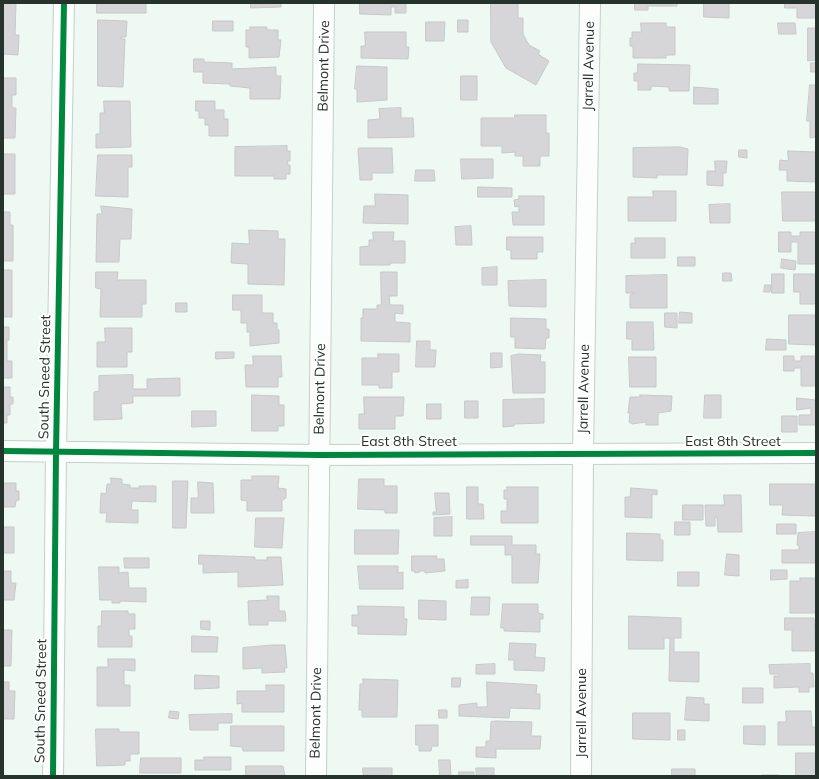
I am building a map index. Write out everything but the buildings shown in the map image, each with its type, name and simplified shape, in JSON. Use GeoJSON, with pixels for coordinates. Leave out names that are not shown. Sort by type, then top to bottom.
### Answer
{"type":"FeatureCollection","features":[{"type":"Feature","properties":{"kind":"street","name":"South Sneed Street"},"geometry":{"type":"LineString","coordinates":[[53,776],[56,452],[64,3]]}},
{"type":"Feature","properties":{"kind":"street","name":"Belmont Drive"},"geometry":{"type":"LineString","coordinates":[[316,776],[324,3]]}},
{"type":"Feature","properties":{"kind":"street","name":"Jarrell Avenue"},"geometry":{"type":"LineString","coordinates":[[581,776],[583,454],[590,3]]}},
{"type":"Feature","properties":{"kind":"street","name":"East 8th Street"},"geometry":{"type":"LineString","coordinates":[[3,451],[319,455],[816,453]]}},
{"type":"Feature","properties":{"kind":"cycle path"},"geometry":{"type":"LineString","coordinates":[[53,776],[56,452],[64,3]]}},
{"type":"Feature","properties":{"kind":"cycle path"},"geometry":{"type":"LineString","coordinates":[[3,451],[319,455],[816,453]]}}]}
